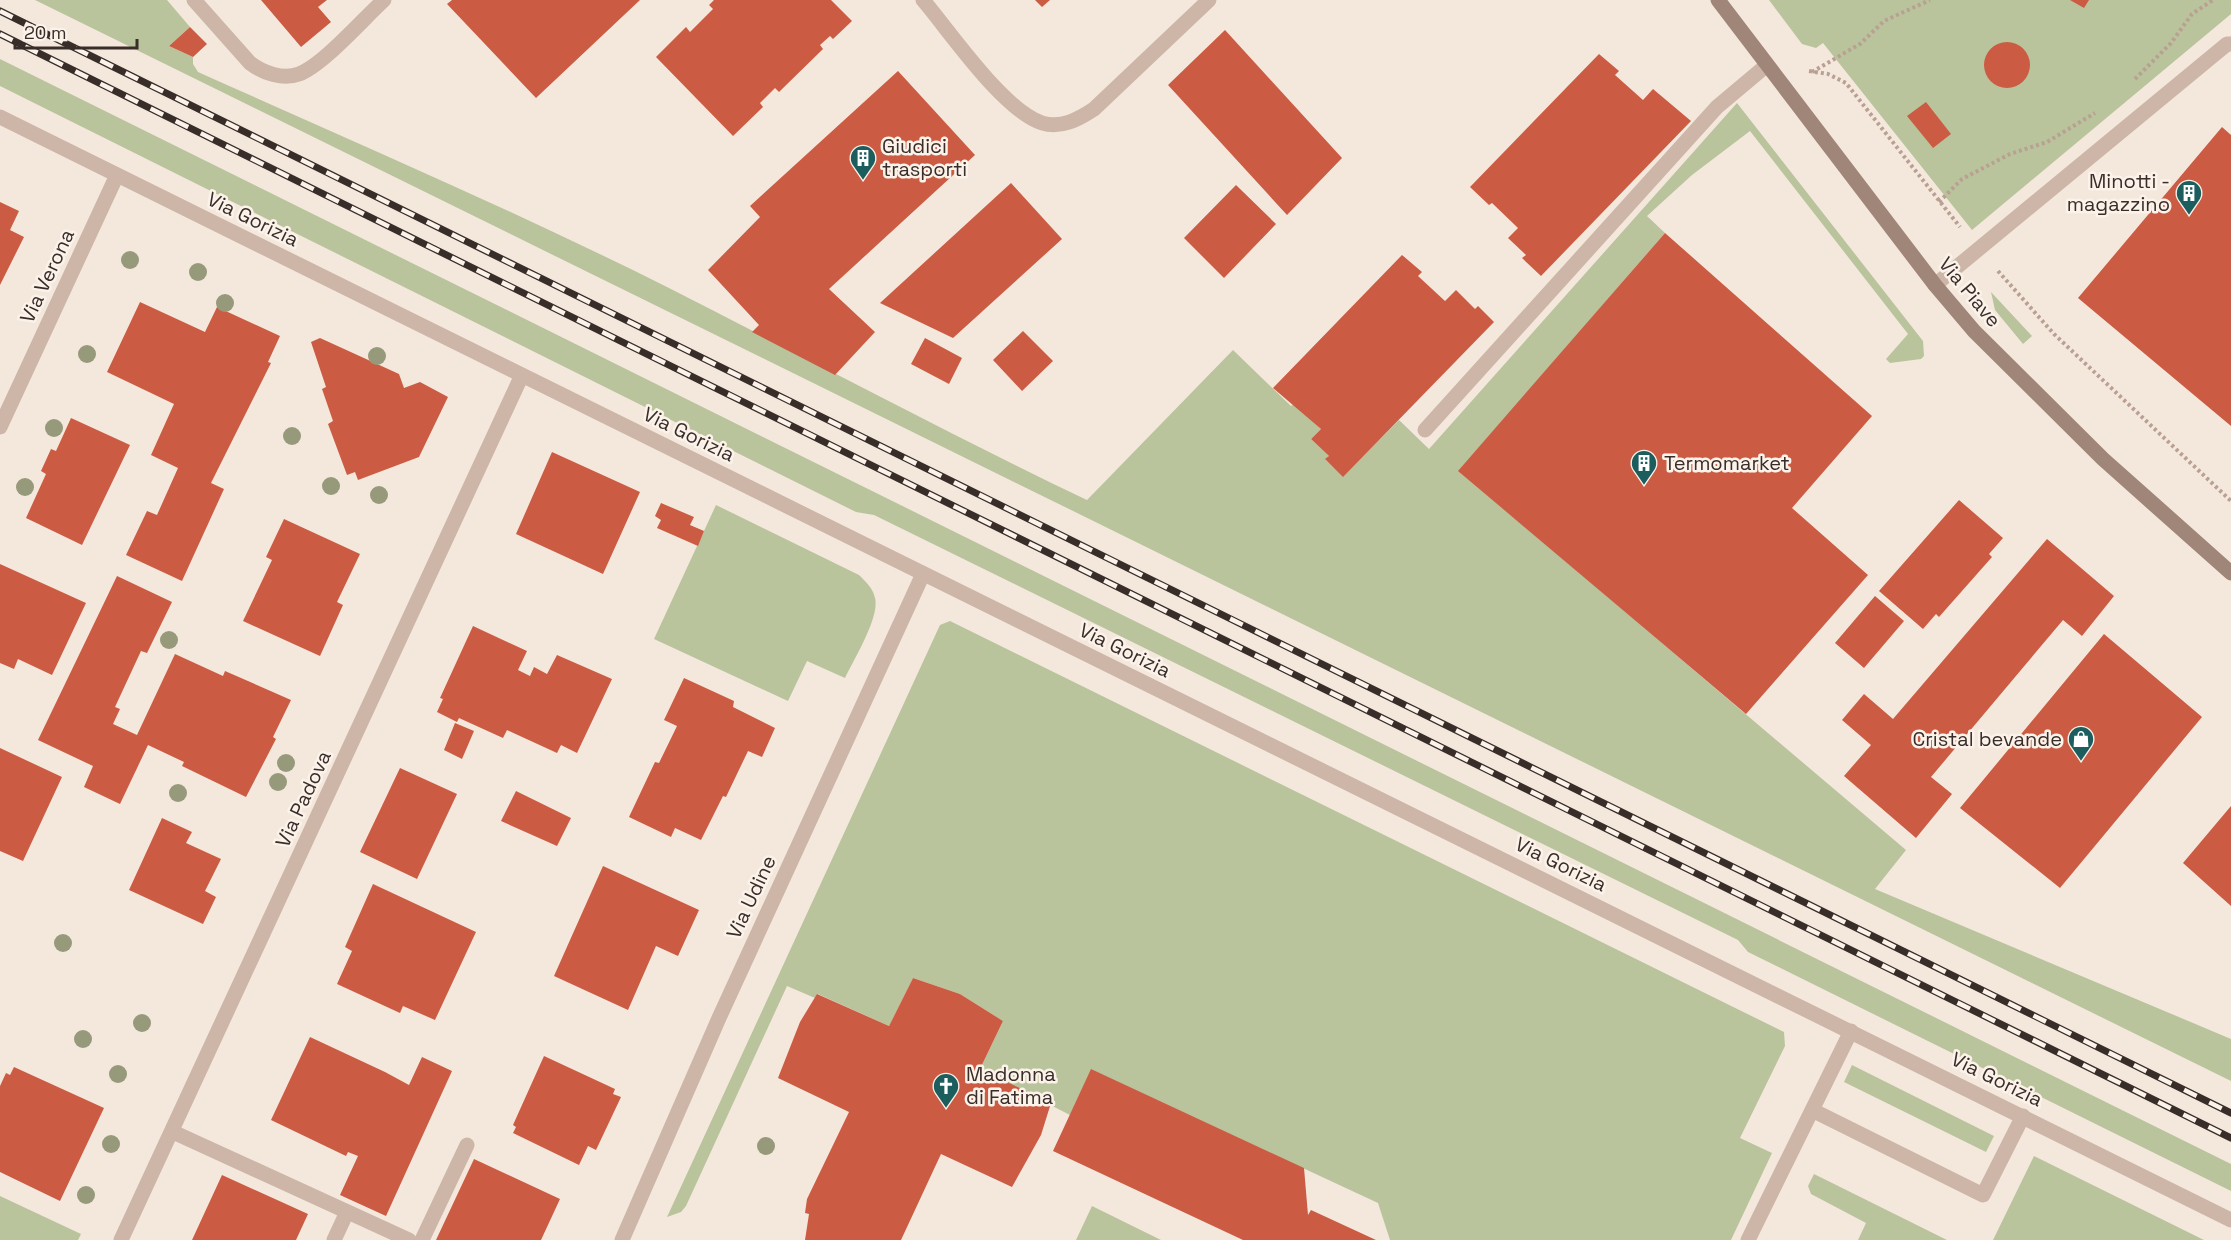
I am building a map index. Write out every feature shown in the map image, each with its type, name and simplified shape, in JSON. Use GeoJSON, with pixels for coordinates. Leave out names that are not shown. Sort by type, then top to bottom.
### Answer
{"type":"FeatureCollection","features":[{"type":"Feature","properties":{"kind":"street"},"geometry":{"type":"LineString","coordinates":[[194,0],[250,63],[259,70],[288,76],[298,74],[316,63],[384,0]]}},
{"type":"Feature","properties":{"kind":"street"},"geometry":{"type":"LineString","coordinates":[[923,0],[1002,94],[1021,113],[1044,124],[1062,124],[1079,119],[1094,109],[1209,0]]}},
{"type":"Feature","properties":{"kind":"street","name":"Via Piave"},"geometry":{"type":"LineString","coordinates":[[1718,0],[1935,285],[2025,385],[2170,521],[2231,573]]}},
{"type":"Feature","properties":{"kind":"street"},"geometry":{"type":"LineString","coordinates":[[1935,285],[2228,44],[2231,44]]}},
{"type":"Feature","properties":{"kind":"street"},"geometry":{"type":"LineString","coordinates":[[1425,430],[1718,107],[1767,65]]}},
{"type":"Feature","properties":{"kind":"street","name":"Via Gorizia"},"geometry":{"type":"LineString","coordinates":[[0,117],[2231,1220]]}},
{"type":"Feature","properties":{"kind":"street","name":"Via Verona"},"geometry":{"type":"LineString","coordinates":[[0,427],[117,176]]}},
{"type":"Feature","properties":{"kind":"street","name":"Via Padova"},"geometry":{"type":"LineString","coordinates":[[122,1240],[522,375]]}},
{"type":"Feature","properties":{"kind":"street","name":"Via Udine"},"geometry":{"type":"LineString","coordinates":[[622,1240],[718,1018],[923,574]]}},
{"type":"Feature","properties":{"kind":"street"},"geometry":{"type":"LineString","coordinates":[[1748,1240],[1851,1031]]}},
{"type":"Feature","properties":{"kind":"street"},"geometry":{"type":"LineString","coordinates":[[1812,1110],[1983,1195],[2023,1116]]}},
{"type":"Feature","properties":{"kind":"street"},"geometry":{"type":"LineString","coordinates":[[173,1132],[409,1240]]}},
{"type":"Feature","properties":{"kind":"street"},"geometry":{"type":"LineString","coordinates":[[422,1240],[467,1145]]}},
{"type":"Feature","properties":{"kind":"street"},"geometry":{"type":"LineString","coordinates":[[333,1240],[347,1212]]}},
{"type":"Feature","properties":{"kind":"path"},"geometry":{"type":"LineString","coordinates":[[1810,73],[1860,44],[1884,21],[1930,0]]}},
{"type":"Feature","properties":{"kind":"path"},"geometry":{"type":"LineString","coordinates":[[2128,86],[2171,43],[2192,14],[2213,0]]}},
{"type":"Feature","properties":{"kind":"path"},"geometry":{"type":"LineString","coordinates":[[1939,202],[1962,179],[2010,154],[2047,142],[2104,108]]}},
{"type":"Feature","properties":{"kind":"green space"},"geometry":{"type":"Polygon","coordinates":[[[35,0],[167,0],[190,27],[169,46],[193,57],[193,64],[198,72],[551,231],[667,287],[1087,500],[1233,350],[1291,406],[1294,404],[1321,429],[1311,439],[1329,456],[1326,460],[1343,476],[1399,420],[1429,449],[1737,103],[1923,341],[1924,356],[1921,359],[1890,363],[1886,359],[1908,334],[1750,131],[1692,175],[1647,216],[1665,233],[1459,471],[1906,850],[1875,889],[2231,1039],[2231,1081],[35,0]]]}},
{"type":"Feature","properties":{"kind":"green space"},"geometry":{"type":"Polygon","coordinates":[[[1769,0],[2231,0],[2231,14],[1972,230],[1823,43],[1816,48],[1802,44],[1769,0]]]}},
{"type":"Feature","properties":{"kind":"green space"},"geometry":{"type":"Polygon","coordinates":[[[0,59],[2231,1164],[2231,1191],[1748,952],[1738,940],[874,515],[856,512],[0,86],[0,59]]]}},
{"type":"Feature","properties":{"kind":"green space"},"geometry":{"type":"Polygon","coordinates":[[[1991,292],[2032,336],[2023,344],[1995,310],[1991,292]]]}},
{"type":"Feature","properties":{"kind":"green space"},"geometry":{"type":"Polygon","coordinates":[[[716,505],[859,575],[869,585],[875,598],[874,616],[845,678],[807,661],[788,701],[654,639],[716,505]]]}},
{"type":"Feature","properties":{"kind":"green space"},"geometry":{"type":"Polygon","coordinates":[[[950,621],[1784,1032],[1785,1046],[1740,1138],[1772,1153],[1731,1240],[1390,1240],[1378,1203],[1092,1070],[1070,1115],[980,1069],[1003,1021],[960,994],[913,978],[889,1026],[818,994],[815,998],[787,986],[686,1206],[681,1212],[667,1217],[940,625],[950,621]]]}},
{"type":"Feature","properties":{"kind":"green space"},"geometry":{"type":"Polygon","coordinates":[[[1852,1065],[1994,1136],[1986,1152],[1844,1082],[1852,1065]]]}},
{"type":"Feature","properties":{"kind":"green space"},"geometry":{"type":"Polygon","coordinates":[[[2034,1156],[2204,1240],[1993,1240],[2034,1156]]]}},
{"type":"Feature","properties":{"kind":"green space"},"geometry":{"type":"Polygon","coordinates":[[[1814,1174],[1947,1240],[1858,1240],[1866,1223],[1811,1194],[1808,1186],[1814,1174]]]}},
{"type":"Feature","properties":{"kind":"green space"},"geometry":{"type":"Polygon","coordinates":[[[0,1196],[81,1234],[78,1240],[0,1240],[0,1196]]]}},
{"type":"Feature","properties":{"kind":"green space"},"geometry":{"type":"Polygon","coordinates":[[[1092,1206],[1161,1240],[1076,1240],[1092,1206]]]}},
{"type":"Feature","properties":{"kind":"building"},"geometry":{"type":"Polygon","coordinates":[[[261,0],[327,0],[318,7],[331,22],[301,47],[261,0]]]}},
{"type":"Feature","properties":{"kind":"building"},"geometry":{"type":"Polygon","coordinates":[[[452,0],[640,0],[536,98],[447,4],[452,0]]]}},
{"type":"Feature","properties":{"kind":"building"},"geometry":{"type":"Polygon","coordinates":[[[714,0],[831,0],[852,21],[833,39],[830,36],[820,45],[823,49],[779,92],[775,88],[760,103],[763,107],[733,136],[656,57],[686,27],[690,32],[713,9],[709,5],[714,0]]]}},
{"type":"Feature","properties":{"kind":"building"},"geometry":{"type":"Polygon","coordinates":[[[1035,0],[1050,0],[1042,7],[1035,0]]]}},
{"type":"Feature","properties":{"kind":"building"},"geometry":{"type":"Polygon","coordinates":[[[2070,0],[2089,0],[2084,8],[2070,0]]]}},
{"type":"Feature","properties":{"kind":"building"},"geometry":{"type":"Polygon","coordinates":[[[190,27],[207,44],[193,57],[169,46],[190,27]]]}},
{"type":"Feature","properties":{"kind":"building"},"geometry":{"type":"Polygon","coordinates":[[[1225,30],[1342,158],[1287,215],[1168,85],[1225,30]]]}},
{"type":"Feature","properties":{"kind":"building"},"geometry":{"type":"Polygon","coordinates":[[[2007,42],[2023,49],[2030,65],[2023,81],[2007,88],[1991,81],[1984,65],[1991,49],[2007,42]]]}},
{"type":"Feature","properties":{"kind":"building"},"geometry":{"type":"Polygon","coordinates":[[[1599,54],[1619,71],[1615,75],[1643,100],[1653,89],[1691,121],[1541,276],[1522,258],[1526,255],[1508,238],[1518,228],[1492,203],[1489,205],[1470,187],[1599,54]]]}},
{"type":"Feature","properties":{"kind":"building","name":"Giudici trasporti"},"geometry":{"type":"Polygon","coordinates":[[[898,71],[975,155],[829,289],[875,332],[835,375],[752,332],[759,325],[708,270],[760,217],[750,206],[898,71]]]}},
{"type":"Feature","properties":{"kind":"building"},"geometry":{"type":"Polygon","coordinates":[[[1926,102],[1951,134],[1933,148],[1907,116],[1926,102]]]}},
{"type":"Feature","properties":{"kind":"building","name":"Minotti - magazzino"},"geometry":{"type":"Polygon","coordinates":[[[2222,127],[2231,135],[2231,426],[2078,298],[2222,127]]]}},
{"type":"Feature","properties":{"kind":"building"},"geometry":{"type":"Polygon","coordinates":[[[1011,183],[1062,239],[953,338],[880,303],[1011,183]]]}},
{"type":"Feature","properties":{"kind":"building"},"geometry":{"type":"Polygon","coordinates":[[[1236,185],[1276,224],[1224,278],[1184,238],[1236,185]]]}},
{"type":"Feature","properties":{"kind":"building"},"geometry":{"type":"Polygon","coordinates":[[[0,202],[19,211],[10,230],[24,237],[0,285],[0,202]]]}},
{"type":"Feature","properties":{"kind":"building","name":"Termomarket"},"geometry":{"type":"Polygon","coordinates":[[[1665,233],[1872,416],[1792,508],[1868,575],[1746,714],[1458,471],[1665,233]]]}},
{"type":"Feature","properties":{"kind":"building"},"geometry":{"type":"Polygon","coordinates":[[[1402,255],[1422,272],[1418,276],[1445,301],[1456,290],[1475,309],[1478,306],[1494,322],[1343,477],[1325,459],[1329,456],[1311,439],[1321,429],[1273,388],[1402,255]]]}},
{"type":"Feature","properties":{"kind":"building"},"geometry":{"type":"Polygon","coordinates":[[[140,302],[205,332],[217,307],[280,336],[268,362],[271,363],[211,483],[224,489],[182,581],[126,555],[147,511],[157,515],[178,468],[151,455],[174,404],[107,372],[140,302]]]}},
{"type":"Feature","properties":{"kind":"building"},"geometry":{"type":"Polygon","coordinates":[[[1023,331],[1053,361],[1022,391],[993,360],[1023,331]]]}},
{"type":"Feature","properties":{"kind":"building"},"geometry":{"type":"Polygon","coordinates":[[[320,338],[399,374],[404,388],[420,382],[448,397],[419,457],[358,480],[355,472],[347,475],[328,424],[333,421],[322,389],[326,387],[311,342],[320,338]]]}},
{"type":"Feature","properties":{"kind":"building"},"geometry":{"type":"Polygon","coordinates":[[[925,338],[962,358],[949,384],[911,364],[925,338]]]}},
{"type":"Feature","properties":{"kind":"building"},"geometry":{"type":"Polygon","coordinates":[[[71,418],[130,445],[82,545],[26,518],[46,474],[41,471],[51,449],[56,451],[71,418]]]}},
{"type":"Feature","properties":{"kind":"building"},"geometry":{"type":"Polygon","coordinates":[[[552,452],[640,492],[603,574],[516,534],[552,452]]]}},
{"type":"Feature","properties":{"kind":"building"},"geometry":{"type":"Polygon","coordinates":[[[1959,500],[2003,538],[1989,554],[1992,557],[1939,617],[1936,614],[1923,629],[1879,591],[1959,500]]]}},
{"type":"Feature","properties":{"kind":"building"},"geometry":{"type":"Polygon","coordinates":[[[661,503],[694,517],[690,525],[704,531],[698,546],[657,528],[661,520],[655,516],[661,503]]]}},
{"type":"Feature","properties":{"kind":"building"},"geometry":{"type":"Polygon","coordinates":[[[284,519],[360,554],[337,602],[343,605],[320,656],[243,621],[272,560],[266,557],[284,519]]]}},
{"type":"Feature","properties":{"kind":"building"},"geometry":{"type":"Polygon","coordinates":[[[2047,539],[2114,596],[2082,636],[2063,620],[1931,777],[1952,794],[1916,838],[1844,776],[1871,745],[1842,720],[1864,694],[1893,719],[2047,539]]]}},
{"type":"Feature","properties":{"kind":"building"},"geometry":{"type":"Polygon","coordinates":[[[0,564],[86,603],[52,675],[18,659],[14,669],[0,663],[0,564]]]}},
{"type":"Feature","properties":{"kind":"building"},"geometry":{"type":"Polygon","coordinates":[[[117,576],[172,602],[147,653],[141,651],[115,707],[120,709],[113,724],[137,735],[175,654],[223,676],[225,671],[291,700],[273,737],[276,739],[246,797],[182,766],[184,762],[148,745],[120,804],[84,787],[93,766],[38,740],[117,576]]]}},
{"type":"Feature","properties":{"kind":"building"},"geometry":{"type":"Polygon","coordinates":[[[1875,596],[1904,621],[1864,668],[1835,643],[1875,596]]]}},
{"type":"Feature","properties":{"kind":"building"},"geometry":{"type":"Polygon","coordinates":[[[473,626],[527,651],[518,670],[530,676],[534,667],[547,674],[557,655],[612,679],[577,753],[561,745],[557,753],[507,730],[503,738],[459,718],[457,722],[437,712],[443,699],[440,698],[473,626]]]}},
{"type":"Feature","properties":{"kind":"building","name":"Cristal bevande"},"geometry":{"type":"Polygon","coordinates":[[[2104,634],[2202,717],[2060,888],[1960,808],[2104,634]]]}},
{"type":"Feature","properties":{"kind":"building"},"geometry":{"type":"Polygon","coordinates":[[[684,678],[734,701],[733,707],[775,728],[762,757],[748,751],[726,797],[723,796],[701,840],[675,828],[671,837],[629,817],[655,762],[659,763],[677,726],[664,720],[684,678]]]}},
{"type":"Feature","properties":{"kind":"building"},"geometry":{"type":"Polygon","coordinates":[[[455,723],[474,731],[462,759],[444,750],[455,723]]]}},
{"type":"Feature","properties":{"kind":"building"},"geometry":{"type":"Polygon","coordinates":[[[0,748],[62,777],[23,861],[0,851],[0,748]]]}},
{"type":"Feature","properties":{"kind":"building"},"geometry":{"type":"Polygon","coordinates":[[[400,768],[457,794],[417,879],[360,852],[400,768]]]}},
{"type":"Feature","properties":{"kind":"building"},"geometry":{"type":"Polygon","coordinates":[[[516,791],[571,818],[557,846],[501,821],[516,791]]]}},
{"type":"Feature","properties":{"kind":"building"},"geometry":{"type":"Polygon","coordinates":[[[2231,806],[2231,906],[2183,863],[2231,806]]]}},
{"type":"Feature","properties":{"kind":"building"},"geometry":{"type":"Polygon","coordinates":[[[162,818],[192,832],[186,843],[221,859],[205,891],[216,897],[203,924],[129,890],[162,818]]]}},
{"type":"Feature","properties":{"kind":"building"},"geometry":{"type":"Polygon","coordinates":[[[603,866],[699,910],[678,956],[656,946],[628,1010],[554,976],[603,866]]]}},
{"type":"Feature","properties":{"kind":"building"},"geometry":{"type":"Polygon","coordinates":[[[373,884],[476,932],[435,1020],[403,1006],[400,1013],[337,984],[352,951],[345,947],[373,884]]]}},
{"type":"Feature","properties":{"kind":"building","name":"Madonna di Fatima"},"geometry":{"type":"Polygon","coordinates":[[[913,978],[960,994],[1003,1021],[980,1069],[1051,1103],[1041,1135],[1012,1187],[941,1154],[901,1240],[805,1240],[809,1214],[805,1213],[807,1199],[849,1112],[778,1078],[800,1022],[817,994],[889,1026],[913,978]]]}},
{"type":"Feature","properties":{"kind":"building"},"geometry":{"type":"Polygon","coordinates":[[[310,1037],[409,1085],[422,1057],[452,1071],[386,1216],[340,1195],[358,1156],[348,1152],[346,1156],[271,1120],[310,1037]]]}},
{"type":"Feature","properties":{"kind":"building"},"geometry":{"type":"Polygon","coordinates":[[[544,1056],[615,1089],[613,1094],[621,1097],[596,1150],[588,1146],[579,1165],[513,1133],[516,1127],[513,1125],[544,1056]]]}},
{"type":"Feature","properties":{"kind":"building"},"geometry":{"type":"Polygon","coordinates":[[[14,1067],[104,1108],[60,1201],[0,1172],[0,1086],[6,1073],[10,1075],[14,1067]]]}},
{"type":"Feature","properties":{"kind":"building"},"geometry":{"type":"Polygon","coordinates":[[[1091,1069],[1304,1168],[1308,1215],[1311,1210],[1376,1240],[1243,1240],[1053,1151],[1091,1069]]]}},
{"type":"Feature","properties":{"kind":"building"},"geometry":{"type":"Polygon","coordinates":[[[474,1159],[560,1199],[541,1240],[436,1240],[474,1159]]]}},
{"type":"Feature","properties":{"kind":"building"},"geometry":{"type":"Polygon","coordinates":[[[222,1175],[308,1214],[296,1240],[192,1240],[222,1175]]]}},
{"type":"Feature","properties":{"kind":"railway"},"geometry":{"type":"LineString","coordinates":[[0,11],[2231,1113]]}},
{"type":"Feature","properties":{"kind":"railway"},"geometry":{"type":"LineString","coordinates":[[0,34],[2231,1138]]}},
{"type":"Feature","properties":{"kind":"place","name":"Giudici trasporti"},"geometry":{"type":"Point","coordinates":[863,181]}},
{"type":"Feature","properties":{"kind":"place","name":"Minotti - magazzino"},"geometry":{"type":"Point","coordinates":[2189,216]}},
{"type":"Feature","properties":{"kind":"place","name":"Termomarket"},"geometry":{"type":"Point","coordinates":[1644,486]}},
{"type":"Feature","properties":{"kind":"place","name":"Cristal bevande"},"geometry":{"type":"Point","coordinates":[2081,762]}},
{"type":"Feature","properties":{"kind":"place","name":"Madonna di Fatima"},"geometry":{"type":"Point","coordinates":[946,1109]}}]}
